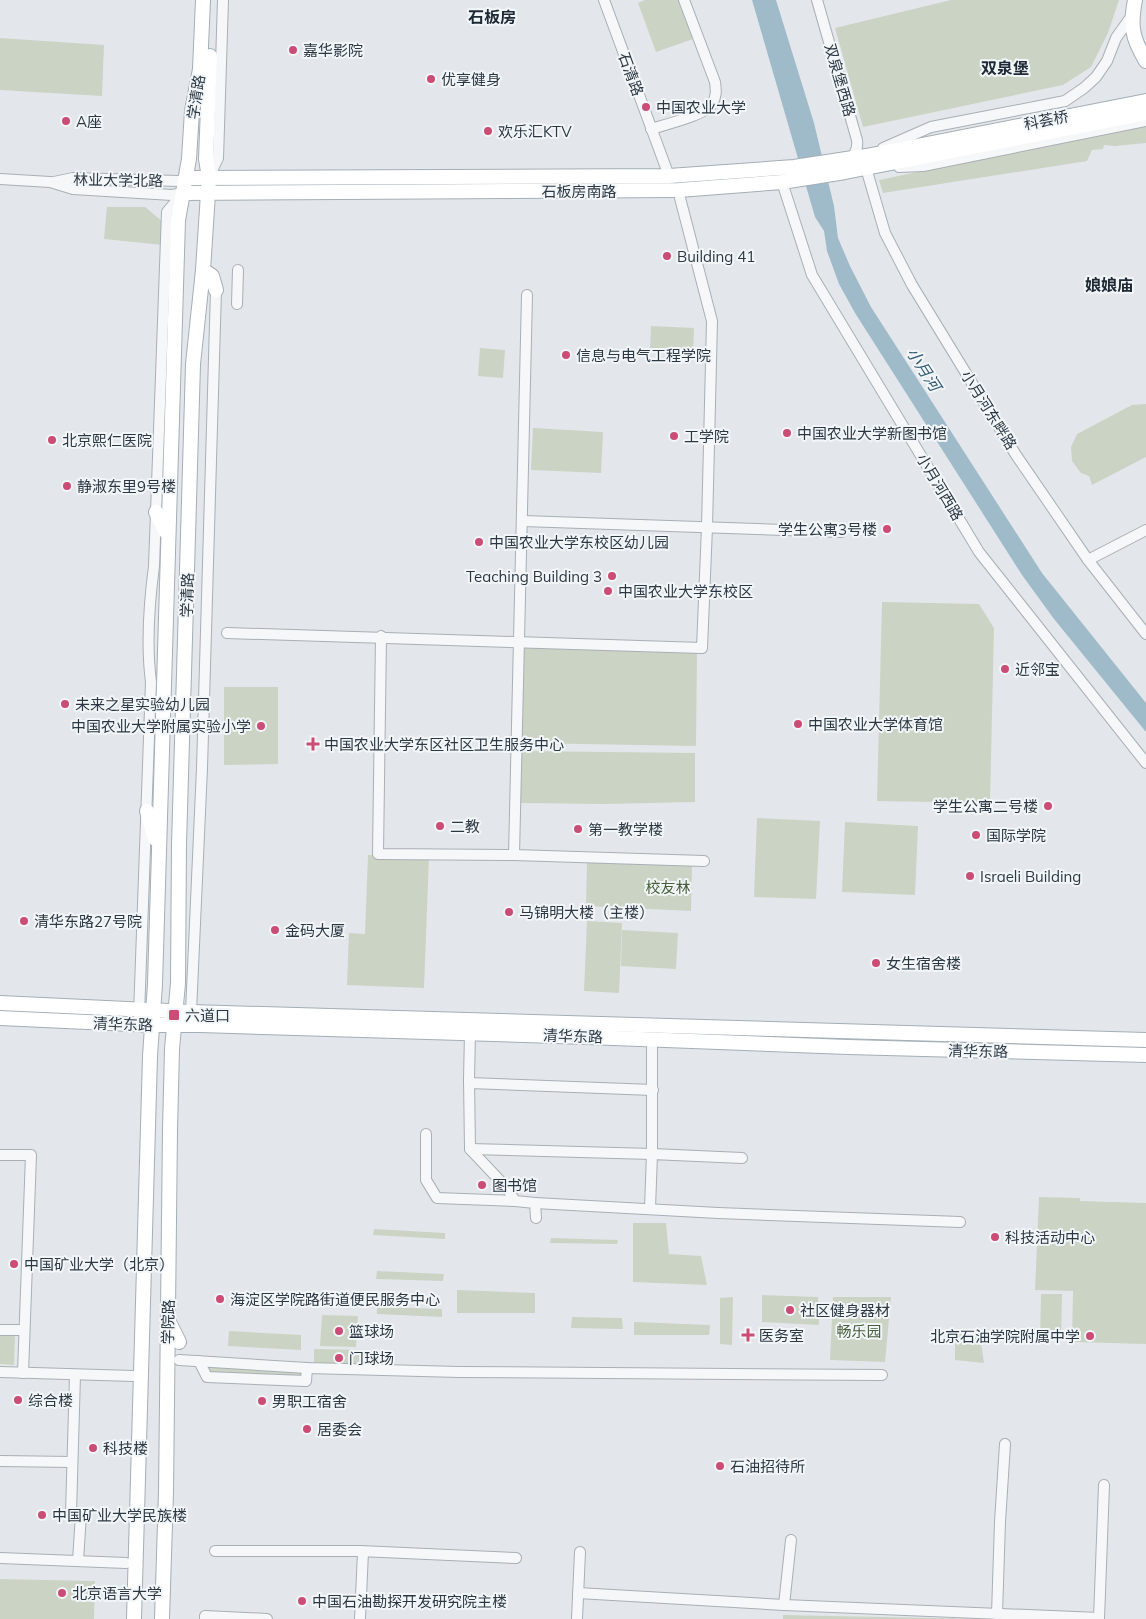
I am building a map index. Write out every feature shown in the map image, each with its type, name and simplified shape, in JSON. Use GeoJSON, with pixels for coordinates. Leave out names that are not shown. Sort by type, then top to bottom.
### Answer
{"type":"FeatureCollection","features":[{"type":"Feature","properties":{"kind":"main road","name":"学清路"},"geometry":{"type":"LineString","coordinates":[[146,1010],[158,846],[178,220],[189,159],[192,111],[200,69],[203,0]]}},
{"type":"Feature","properties":{"kind":"main road","name":"学清路"},"geometry":{"type":"LineString","coordinates":[[175,1018],[178,983],[193,364],[203,270],[209,178],[206,159],[212,0]]}},
{"type":"Feature","properties":{"kind":"main road"},"geometry":{"type":"LineString","coordinates":[[1135,0],[1132,14],[1132,30],[1135,43],[1146,61]]}},
{"type":"Feature","properties":{"kind":"main road","name":"科荟桥"},"geometry":{"type":"LineString","coordinates":[[948,146],[1146,101]]}},
{"type":"Feature","properties":{"kind":"main road","name":"科荟桥"},"geometry":{"type":"LineString","coordinates":[[948,146],[1146,113]]}},
{"type":"Feature","properties":{"kind":"main road","name":"石板房南路"},"geometry":{"type":"LineString","coordinates":[[186,178],[669,176],[796,173],[837,166],[866,164],[948,146]]}},
{"type":"Feature","properties":{"kind":"main road","name":"石板房南路"},"geometry":{"type":"LineString","coordinates":[[837,166],[851,158],[866,164]]}},
{"type":"Feature","properties":{"kind":"main road","name":"石板房南路"},"geometry":{"type":"LineString","coordinates":[[183,193],[679,190],[782,182],[796,173]]}},
{"type":"Feature","properties":{"kind":"main road"},"geometry":{"type":"LineString","coordinates":[[203,270],[212,276],[216,290]]}},
{"type":"Feature","properties":{"kind":"main road"},"geometry":{"type":"LineString","coordinates":[[156,512],[167,535]]}},
{"type":"Feature","properties":{"kind":"main road"},"geometry":{"type":"LineString","coordinates":[[147,811],[150,828],[158,846]]}},
{"type":"Feature","properties":{"kind":"main road","name":"清华东路"},"geometry":{"type":"LineString","coordinates":[[0,1003],[146,1010],[175,1018],[470,1033],[848,1047],[1146,1055]]}},
{"type":"Feature","properties":{"kind":"main road","name":"学院路"},"geometry":{"type":"LineString","coordinates":[[134,1619],[145,1249],[146,1010]]}},
{"type":"Feature","properties":{"kind":"main road","name":"清华东路"},"geometry":{"type":"LineString","coordinates":[[0,1018],[145,1025],[191,1012],[1146,1040]]}},
{"type":"Feature","properties":{"kind":"main road","name":"学院路"},"geometry":{"type":"LineString","coordinates":[[162,1619],[166,1492],[170,1130],[175,1018]]}},
{"type":"Feature","properties":{"kind":"main road"},"geometry":{"type":"LineString","coordinates":[[1010,1052],[1011,1035]]}},
{"type":"Feature","properties":{"kind":"main road"},"geometry":{"type":"LineString","coordinates":[[137,1273],[145,1249]]}},
{"type":"Feature","properties":{"kind":"main road"},"geometry":{"type":"LineString","coordinates":[[168,1319],[179,1342]]}},
{"type":"Feature","properties":{"kind":"main road"},"geometry":{"type":"LineString","coordinates":[[166,1393],[178,1366]]}},
{"type":"Feature","properties":{"kind":"street","name":"学清路"},"geometry":{"type":"LineString","coordinates":[[209,178],[218,158],[223,0]]}},
{"type":"Feature","properties":{"kind":"street","name":"石清路"},"geometry":{"type":"LineString","coordinates":[[604,0],[669,176]]}},
{"type":"Feature","properties":{"kind":"street"},"geometry":{"type":"LineString","coordinates":[[651,129],[695,116],[712,107],[717,94],[715,82],[684,0]]}},
{"type":"Feature","properties":{"kind":"street","name":"双泉堡西路"},"geometry":{"type":"LineString","coordinates":[[817,0],[858,140],[855,154],[851,158]]}},
{"type":"Feature","properties":{"kind":"street"},"geometry":{"type":"LineString","coordinates":[[866,164],[931,127],[1065,101],[1096,77],[1107,61],[1116,38],[1132,14]]}},
{"type":"Feature","properties":{"kind":"street"},"geometry":{"type":"LineString","coordinates":[[866,164],[923,166],[1146,121]]}},
{"type":"Feature","properties":{"kind":"street","name":"小月河东畔路"},"geometry":{"type":"LineString","coordinates":[[866,164],[885,233],[912,285],[1016,455],[1088,560],[1146,634]]}},
{"type":"Feature","properties":{"kind":"street","name":"林业大学北路"},"geometry":{"type":"LineString","coordinates":[[0,179],[50,182],[73,178],[179,181],[186,178]]}},
{"type":"Feature","properties":{"kind":"street","name":"林业大学北路"},"geometry":{"type":"LineString","coordinates":[[50,182],[73,189],[172,195],[183,193]]}},
{"type":"Feature","properties":{"kind":"street","name":"小月河西路"},"geometry":{"type":"LineString","coordinates":[[782,182],[812,275],[979,552],[1146,764]]}},
{"type":"Feature","properties":{"kind":"street","name":"学清路"},"geometry":{"type":"LineString","coordinates":[[146,1010],[147,811],[151,682],[149,664],[150,594],[154,566],[167,212],[183,193]]}},
{"type":"Feature","properties":{"kind":"street"},"geometry":{"type":"LineString","coordinates":[[227,633],[382,636],[702,648],[712,321],[680,198]]}},
{"type":"Feature","properties":{"kind":"street"},"geometry":{"type":"LineString","coordinates":[[237,304],[238,270]]}},
{"type":"Feature","properties":{"kind":"street","name":"学清路"},"geometry":{"type":"LineString","coordinates":[[191,1012],[202,768],[216,290]]}},
{"type":"Feature","properties":{"kind":"street"},"geometry":{"type":"LineString","coordinates":[[514,855],[528,295]]}},
{"type":"Feature","properties":{"kind":"street"},"geometry":{"type":"LineString","coordinates":[[523,521],[841,532]]}},
{"type":"Feature","properties":{"kind":"street"},"geometry":{"type":"LineString","coordinates":[[1088,560],[1146,530]]}},
{"type":"Feature","properties":{"kind":"street"},"geometry":{"type":"LineString","coordinates":[[382,636],[378,854],[514,855],[704,861]]}},
{"type":"Feature","properties":{"kind":"street"},"geometry":{"type":"LineString","coordinates":[[470,1033],[470,1149],[508,1188],[515,1200]]}},
{"type":"Feature","properties":{"kind":"street"},"geometry":{"type":"LineString","coordinates":[[650,1208],[652,1039]]}},
{"type":"Feature","properties":{"kind":"street"},"geometry":{"type":"LineString","coordinates":[[469,1083],[652,1090]]}},
{"type":"Feature","properties":{"kind":"street"},"geometry":{"type":"LineString","coordinates":[[426,1134],[426,1180],[437,1198],[515,1200],[535,1203],[718,1213],[960,1222]]}},
{"type":"Feature","properties":{"kind":"street"},"geometry":{"type":"LineString","coordinates":[[470,1149],[742,1158]]}},
{"type":"Feature","properties":{"kind":"street"},"geometry":{"type":"LineString","coordinates":[[0,1155],[31,1155],[23,1373]]}},
{"type":"Feature","properties":{"kind":"street"},"geometry":{"type":"LineString","coordinates":[[535,1203],[536,1218]]}},
{"type":"Feature","properties":{"kind":"street"},"geometry":{"type":"LineString","coordinates":[[0,1330],[24,1330]]}},
{"type":"Feature","properties":{"kind":"street"},"geometry":{"type":"LineString","coordinates":[[178,1366],[200,1361],[307,1368],[540,1373],[882,1375]]}},
{"type":"Feature","properties":{"kind":"street"},"geometry":{"type":"LineString","coordinates":[[200,1361],[207,1377],[306,1381],[307,1368]]}},
{"type":"Feature","properties":{"kind":"street"},"geometry":{"type":"LineString","coordinates":[[0,1372],[134,1376]]}},
{"type":"Feature","properties":{"kind":"street"},"geometry":{"type":"LineString","coordinates":[[75,1374],[71,1513],[81,1514],[78,1561]]}},
{"type":"Feature","properties":{"kind":"street"},"geometry":{"type":"LineString","coordinates":[[997,1614],[1005,1444]]}},
{"type":"Feature","properties":{"kind":"street"},"geometry":{"type":"LineString","coordinates":[[0,1461],[72,1462]]}},
{"type":"Feature","properties":{"kind":"street"},"geometry":{"type":"LineString","coordinates":[[578,1593],[784,1605],[1099,1619],[1104,1485]]}},
{"type":"Feature","properties":{"kind":"street"},"geometry":{"type":"LineString","coordinates":[[784,1605],[791,1540]]}},
{"type":"Feature","properties":{"kind":"street"},"geometry":{"type":"LineString","coordinates":[[214,1551],[364,1552],[516,1558]]}},
{"type":"Feature","properties":{"kind":"street"},"geometry":{"type":"LineString","coordinates":[[360,1619],[364,1552]]}},
{"type":"Feature","properties":{"kind":"street"},"geometry":{"type":"LineString","coordinates":[[577,1619],[580,1552]]}},
{"type":"Feature","properties":{"kind":"street"},"geometry":{"type":"LineString","coordinates":[[0,1558],[126,1563]]}},
{"type":"Feature","properties":{"kind":"street"},"geometry":{"type":"LineString","coordinates":[[205,1619],[205,1616],[267,1619]]}},
{"type":"Feature","properties":{"kind":"green space"},"geometry":{"type":"Polygon","coordinates":[[[645,0],[679,0],[693,39],[656,52],[638,3],[645,0]]]}},
{"type":"Feature","properties":{"kind":"green space"},"geometry":{"type":"Polygon","coordinates":[[[951,0],[1119,0],[1108,33],[1091,67],[1063,85],[863,127],[835,28],[951,0]]]}},
{"type":"Feature","properties":{"kind":"green space"},"geometry":{"type":"Polygon","coordinates":[[[0,38],[104,45],[102,96],[0,90],[0,38]]]}},
{"type":"Feature","properties":{"kind":"green space"},"geometry":{"type":"Polygon","coordinates":[[[1146,125],[1146,143],[1115,146],[1104,145],[1103,149],[1092,150],[1087,161],[883,193],[879,180],[1146,125]]]}},
{"type":"Feature","properties":{"kind":"green space"},"geometry":{"type":"Polygon","coordinates":[[[107,207],[145,207],[163,222],[163,245],[104,239],[107,207]]]}},
{"type":"Feature","properties":{"kind":"green space"},"geometry":{"type":"Polygon","coordinates":[[[651,326],[694,328],[693,352],[650,350],[651,326]]]}},
{"type":"Feature","properties":{"kind":"green space"},"geometry":{"type":"Polygon","coordinates":[[[480,348],[505,350],[503,378],[478,376],[480,348]]]}},
{"type":"Feature","properties":{"kind":"green space"},"geometry":{"type":"Polygon","coordinates":[[[1146,404],[1146,457],[1092,485],[1089,476],[1081,473],[1072,461],[1071,447],[1077,434],[1132,405],[1146,404]]]}},
{"type":"Feature","properties":{"kind":"green space"},"geometry":{"type":"Polygon","coordinates":[[[533,428],[603,432],[601,473],[531,470],[533,428]]]}},
{"type":"Feature","properties":{"kind":"green space"},"geometry":{"type":"Polygon","coordinates":[[[882,602],[979,604],[994,628],[990,803],[877,801],[882,602]]]}},
{"type":"Feature","properties":{"kind":"green space"},"geometry":{"type":"Polygon","coordinates":[[[524,648],[697,653],[696,746],[522,743],[524,648]]]}},
{"type":"Feature","properties":{"kind":"green space"},"geometry":{"type":"Polygon","coordinates":[[[224,687],[278,687],[278,764],[224,765],[224,687]]]}},
{"type":"Feature","properties":{"kind":"green space"},"geometry":{"type":"Polygon","coordinates":[[[521,751],[695,753],[695,802],[520,803],[521,751]]]}},
{"type":"Feature","properties":{"kind":"green space"},"geometry":{"type":"Polygon","coordinates":[[[757,818],[820,821],[816,899],[754,897],[757,818]]]}},
{"type":"Feature","properties":{"kind":"green space"},"geometry":{"type":"Polygon","coordinates":[[[845,822],[918,826],[915,895],[842,892],[845,822]]]}},
{"type":"Feature","properties":{"kind":"green space"},"geometry":{"type":"Polygon","coordinates":[[[368,855],[429,857],[424,988],[347,985],[349,933],[365,934],[368,855]]]}},
{"type":"Feature","properties":{"kind":"green space","name":"校友林"},"geometry":{"type":"Polygon","coordinates":[[[587,862],[692,865],[691,911],[586,906],[587,862]]]}},
{"type":"Feature","properties":{"kind":"green space"},"geometry":{"type":"Polygon","coordinates":[[[587,921],[622,923],[619,993],[584,991],[587,921]]]}},
{"type":"Feature","properties":{"kind":"green space"},"geometry":{"type":"Polygon","coordinates":[[[622,930],[678,933],[676,969],[621,966],[622,930]]]}},
{"type":"Feature","properties":{"kind":"green space"},"geometry":{"type":"Polygon","coordinates":[[[1039,1197],[1080,1198],[1080,1201],[1146,1203],[1146,1344],[1072,1342],[1073,1291],[1035,1290],[1039,1197]]]}},
{"type":"Feature","properties":{"kind":"green space"},"geometry":{"type":"Polygon","coordinates":[[[633,1223],[666,1223],[669,1254],[701,1256],[707,1285],[633,1282],[633,1223]]]}},
{"type":"Feature","properties":{"kind":"green space"},"geometry":{"type":"Polygon","coordinates":[[[374,1229],[445,1233],[445,1239],[373,1235],[374,1229]]]}},
{"type":"Feature","properties":{"kind":"green space"},"geometry":{"type":"Polygon","coordinates":[[[551,1238],[618,1240],[617,1244],[550,1243],[551,1238]]]}},
{"type":"Feature","properties":{"kind":"green space"},"geometry":{"type":"Polygon","coordinates":[[[377,1271],[444,1274],[443,1281],[376,1279],[377,1271]]]}},
{"type":"Feature","properties":{"kind":"green space"},"geometry":{"type":"Polygon","coordinates":[[[457,1290],[535,1293],[535,1313],[457,1313],[457,1290]]]}},
{"type":"Feature","properties":{"kind":"green space"},"geometry":{"type":"Polygon","coordinates":[[[1041,1294],[1062,1294],[1061,1340],[1040,1340],[1041,1294]]]}},
{"type":"Feature","properties":{"kind":"green space","name":"社区健身器材"},"geometry":{"type":"Polygon","coordinates":[[[762,1295],[818,1297],[819,1325],[762,1322],[762,1295]]]}},
{"type":"Feature","properties":{"kind":"green space"},"geometry":{"type":"Polygon","coordinates":[[[733,1297],[732,1345],[720,1344],[720,1298],[733,1297]]]}},
{"type":"Feature","properties":{"kind":"green space","name":"畅乐园"},"geometry":{"type":"Polygon","coordinates":[[[833,1297],[891,1297],[885,1362],[830,1360],[833,1297]]]}},
{"type":"Feature","properties":{"kind":"green space"},"geometry":{"type":"Polygon","coordinates":[[[377,1307],[442,1309],[442,1317],[377,1314],[377,1307]]]}},
{"type":"Feature","properties":{"kind":"green space","name":"篮球场"},"geometry":{"type":"Polygon","coordinates":[[[322,1315],[358,1316],[356,1347],[320,1346],[322,1315]]]}},
{"type":"Feature","properties":{"kind":"green space"},"geometry":{"type":"Polygon","coordinates":[[[572,1317],[622,1318],[623,1329],[571,1328],[572,1317]]]}},
{"type":"Feature","properties":{"kind":"green space"},"geometry":{"type":"Polygon","coordinates":[[[634,1322],[710,1325],[709,1335],[634,1335],[634,1322]]]}},
{"type":"Feature","properties":{"kind":"green space"},"geometry":{"type":"Polygon","coordinates":[[[955,1329],[979,1329],[984,1363],[955,1360],[955,1329]]]}},
{"type":"Feature","properties":{"kind":"green space"},"geometry":{"type":"Polygon","coordinates":[[[229,1331],[301,1335],[301,1350],[228,1346],[229,1331]]]}},
{"type":"Feature","properties":{"kind":"green space"},"geometry":{"type":"Polygon","coordinates":[[[0,1335],[15,1335],[14,1365],[0,1364],[0,1335]]]}},
{"type":"Feature","properties":{"kind":"green space","name":"门球场"},"geometry":{"type":"Polygon","coordinates":[[[314,1349],[364,1350],[364,1368],[314,1367],[314,1349]]]}},
{"type":"Feature","properties":{"kind":"green space"},"geometry":{"type":"Polygon","coordinates":[[[206,1364],[304,1369],[304,1380],[205,1374],[206,1364]]]}},
{"type":"Feature","properties":{"kind":"green space"},"geometry":{"type":"Polygon","coordinates":[[[0,1579],[95,1581],[94,1619],[0,1619],[0,1579]]]}},
{"type":"Feature","properties":{"kind":"green space"},"geometry":{"type":"Polygon","coordinates":[[[783,1615],[979,1619],[783,1619],[783,1615]]]}},
{"type":"Feature","properties":{"kind":"water"},"geometry":{"type":"Polygon","coordinates":[[[752,0],[776,0],[814,123],[834,206],[838,238],[871,307],[1042,573],[1146,703],[1146,732],[1054,619],[1022,575],[855,313],[839,284],[827,251],[824,231],[815,217],[752,0]]]}},
{"type":"Feature","properties":{"kind":"place","name":"嘉华影院"},"geometry":{"type":"Point","coordinates":[293,50]}},
{"type":"Feature","properties":{"kind":"place","name":"优享健身"},"geometry":{"type":"Point","coordinates":[431,79]}},
{"type":"Feature","properties":{"kind":"place","name":"中国农业大学"},"geometry":{"type":"Point","coordinates":[646,107]}},
{"type":"Feature","properties":{"kind":"place","name":"A座"},"geometry":{"type":"Point","coordinates":[66,121]}},
{"type":"Feature","properties":{"kind":"place","name":"欢乐汇KTV"},"geometry":{"type":"Point","coordinates":[488,131]}},
{"type":"Feature","properties":{"kind":"place","name":"Building 41"},"geometry":{"type":"Point","coordinates":[667,256]}},
{"type":"Feature","properties":{"kind":"place","name":"信息与电气工程学院"},"geometry":{"type":"Point","coordinates":[566,355]}},
{"type":"Feature","properties":{"kind":"place","name":"中国农业大学新图书馆"},"geometry":{"type":"Point","coordinates":[787,433]}},
{"type":"Feature","properties":{"kind":"place","name":"工学院"},"geometry":{"type":"Point","coordinates":[674,436]}},
{"type":"Feature","properties":{"kind":"place","name":"北京熙仁医院"},"geometry":{"type":"Point","coordinates":[52,440]}},
{"type":"Feature","properties":{"kind":"place","name":"静淑东里9号楼"},"geometry":{"type":"Point","coordinates":[67,486]}},
{"type":"Feature","properties":{"kind":"place","name":"学生公寓3号楼"},"geometry":{"type":"Point","coordinates":[887,529]}},
{"type":"Feature","properties":{"kind":"place","name":"中国农业大学东校区幼儿园"},"geometry":{"type":"Point","coordinates":[479,542]}},
{"type":"Feature","properties":{"kind":"place","name":"Teaching Building 3"},"geometry":{"type":"Point","coordinates":[612,576]}},
{"type":"Feature","properties":{"kind":"place","name":"中国农业大学东校区"},"geometry":{"type":"Point","coordinates":[608,591]}},
{"type":"Feature","properties":{"kind":"place","name":"近邻宝"},"geometry":{"type":"Point","coordinates":[1005,669]}},
{"type":"Feature","properties":{"kind":"place","name":"未来之星实验幼儿园"},"geometry":{"type":"Point","coordinates":[65,704]}},
{"type":"Feature","properties":{"kind":"place","name":"中国农业大学体育馆"},"geometry":{"type":"Point","coordinates":[798,724]}},
{"type":"Feature","properties":{"kind":"place","name":"中国农业大学附属实验小学"},"geometry":{"type":"Point","coordinates":[261,726]}},
{"type":"Feature","properties":{"kind":"place","name":"中国农业大学东区社区卫生服务中心"},"geometry":{"type":"Point","coordinates":[313,744]}},
{"type":"Feature","properties":{"kind":"place","name":"学生公寓二号楼"},"geometry":{"type":"Point","coordinates":[1048,806]}},
{"type":"Feature","properties":{"kind":"place","name":"二教"},"geometry":{"type":"Point","coordinates":[440,826]}},
{"type":"Feature","properties":{"kind":"place","name":"第一教学楼"},"geometry":{"type":"Point","coordinates":[578,829]}},
{"type":"Feature","properties":{"kind":"place","name":"国际学院"},"geometry":{"type":"Point","coordinates":[976,835]}},
{"type":"Feature","properties":{"kind":"place","name":"Israeli Building"},"geometry":{"type":"Point","coordinates":[970,876]}},
{"type":"Feature","properties":{"kind":"place","name":"马锦明大楼（主楼）"},"geometry":{"type":"Point","coordinates":[509,912]}},
{"type":"Feature","properties":{"kind":"place","name":"清华东路27号院"},"geometry":{"type":"Point","coordinates":[24,921]}},
{"type":"Feature","properties":{"kind":"place","name":"金码大厦"},"geometry":{"type":"Point","coordinates":[275,930]}},
{"type":"Feature","properties":{"kind":"place","name":"女生宿舍楼"},"geometry":{"type":"Point","coordinates":[876,963]}},
{"type":"Feature","properties":{"kind":"place","name":"六道口"},"geometry":{"type":"Point","coordinates":[174,1015]}},
{"type":"Feature","properties":{"kind":"place","name":"图书馆"},"geometry":{"type":"Point","coordinates":[482,1185]}},
{"type":"Feature","properties":{"kind":"place","name":"科技活动中心"},"geometry":{"type":"Point","coordinates":[995,1237]}},
{"type":"Feature","properties":{"kind":"place","name":"中国矿业大学（北京）"},"geometry":{"type":"Point","coordinates":[14,1264]}},
{"type":"Feature","properties":{"kind":"place","name":"海淀区学院路街道便民服务中心"},"geometry":{"type":"Point","coordinates":[220,1299]}},
{"type":"Feature","properties":{"kind":"place","name":"社区健身器材"},"geometry":{"type":"Point","coordinates":[790,1310]}},
{"type":"Feature","properties":{"kind":"place","name":"篮球场"},"geometry":{"type":"Point","coordinates":[339,1331]}},
{"type":"Feature","properties":{"kind":"place","name":"医务室"},"geometry":{"type":"Point","coordinates":[748,1335]}},
{"type":"Feature","properties":{"kind":"place","name":"北京石油学院附属中学"},"geometry":{"type":"Point","coordinates":[1090,1336]}},
{"type":"Feature","properties":{"kind":"place","name":"门球场"},"geometry":{"type":"Point","coordinates":[339,1358]}},
{"type":"Feature","properties":{"kind":"place","name":"综合楼"},"geometry":{"type":"Point","coordinates":[18,1400]}},
{"type":"Feature","properties":{"kind":"place","name":"男职工宿舍"},"geometry":{"type":"Point","coordinates":[262,1401]}},
{"type":"Feature","properties":{"kind":"place","name":"居委会"},"geometry":{"type":"Point","coordinates":[307,1429]}},
{"type":"Feature","properties":{"kind":"place","name":"科技楼"},"geometry":{"type":"Point","coordinates":[93,1448]}},
{"type":"Feature","properties":{"kind":"place","name":"石油招待所"},"geometry":{"type":"Point","coordinates":[720,1466]}},
{"type":"Feature","properties":{"kind":"place","name":"中国矿业大学民族楼"},"geometry":{"type":"Point","coordinates":[42,1515]}},
{"type":"Feature","properties":{"kind":"place","name":"北京语言大学"},"geometry":{"type":"Point","coordinates":[62,1593]}},
{"type":"Feature","properties":{"kind":"place","name":"中国石油勘探开发研究院主楼"},"geometry":{"type":"Point","coordinates":[302,1601]}},
{"type":"Feature","properties":{"kind":"district","name":"石板房"},"geometry":{"type":"Point","coordinates":[492,17]}},
{"type":"Feature","properties":{"kind":"district","name":"双泉堡"},"geometry":{"type":"Point","coordinates":[1005,68]}},
{"type":"Feature","properties":{"kind":"district","name":"娘娘庙"},"geometry":{"type":"Point","coordinates":[1109,285]}},
{"type":"Feature","properties":{"kind":"water label","name":"小月河"},"geometry":{"type":"Point","coordinates":[924,369]}}]}
